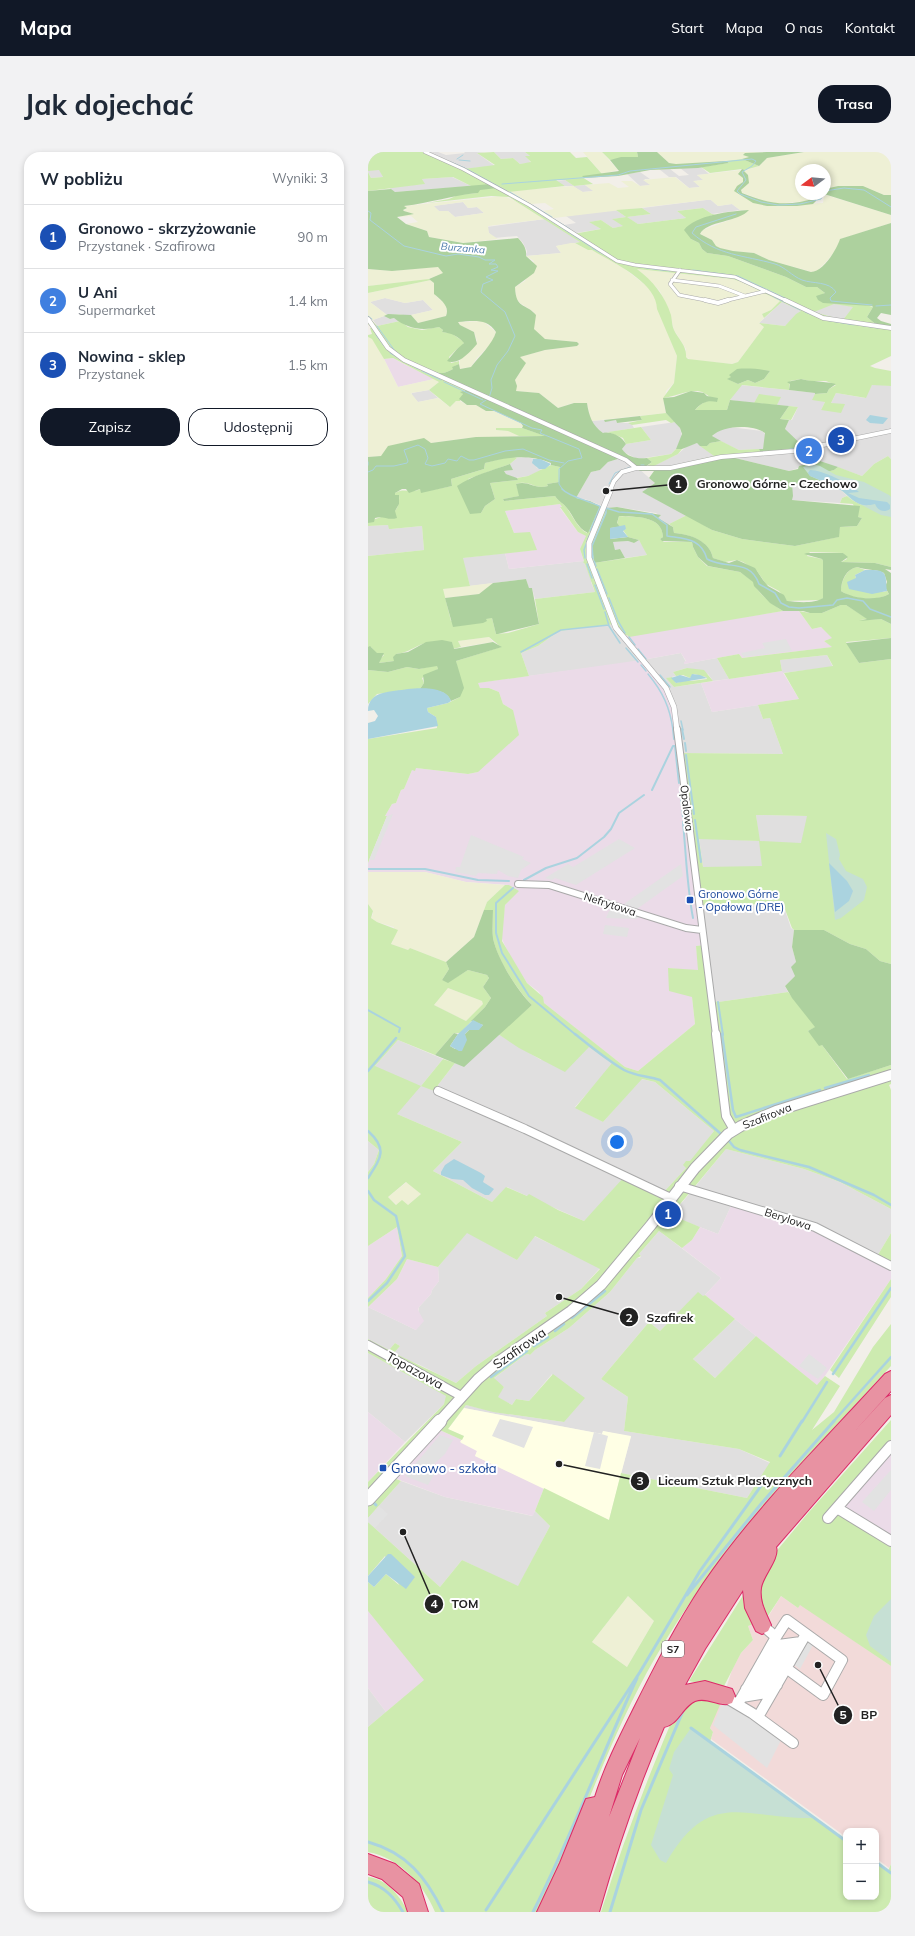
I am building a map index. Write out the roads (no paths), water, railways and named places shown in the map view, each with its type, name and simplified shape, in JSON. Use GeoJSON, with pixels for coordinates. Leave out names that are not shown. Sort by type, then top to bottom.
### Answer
{"type":"FeatureCollection","features":[{"type":"Feature","properties":{"kind":"highway","name":"S7"},"geometry":{"type":"LineString","coordinates":[[568,1912],[613,1772],[674,1647],[710,1590],[751,1536],[891,1379]]}},
{"type":"Feature","properties":{"kind":"highway","name":"S7"},"geometry":{"type":"LineString","coordinates":[[589,1912],[620,1810],[652,1734],[684,1670],[719,1608],[772,1537],[891,1403]]}},
{"type":"Feature","properties":{"kind":"highway"},"geometry":{"type":"LineString","coordinates":[[762,1625],[754,1607],[751,1590],[754,1578],[766,1557],[772,1537]]}},
{"type":"Feature","properties":{"kind":"highway"},"geometry":{"type":"LineString","coordinates":[[652,1734],[685,1694],[754,1673]]}},
{"type":"Feature","properties":{"kind":"highway"},"geometry":{"type":"LineString","coordinates":[[547,1912],[568,1869],[598,1793],[613,1772]]}},
{"type":"Feature","properties":{"kind":"highway"},"geometry":{"type":"LineString","coordinates":[[368,1864],[388,1870],[412,1891],[418,1912]]}},
{"type":"Feature","properties":{"kind":"street"},"geometry":{"type":"LineString","coordinates":[[425,152],[464,170],[529,205],[613,260],[632,265],[735,277],[825,319],[891,328]]}},
{"type":"Feature","properties":{"kind":"street"},"geometry":{"type":"LineString","coordinates":[[680,270],[670,284],[680,296],[718,303],[766,291]]}},
{"type":"Feature","properties":{"kind":"street"},"geometry":{"type":"LineString","coordinates":[[672,280],[719,286],[745,296]]}},
{"type":"Feature","properties":{"kind":"street"},"geometry":{"type":"LineString","coordinates":[[368,319],[386,345],[397,356],[488,399],[626,460],[636,468],[670,468],[721,457],[798,450],[891,431]]}},
{"type":"Feature","properties":{"kind":"street","name":"Opalowa"},"geometry":{"type":"LineString","coordinates":[[636,468],[624,471],[617,476],[589,543],[589,558],[616,628],[666,688],[672,702],[726,1116],[734,1130]]}},
{"type":"Feature","properties":{"kind":"street","name":"Nefrytowa"},"geometry":{"type":"LineString","coordinates":[[518,884],[549,885],[686,928],[702,930]]}},
{"type":"Feature","properties":{"kind":"street","name":"Szafirowa"},"geometry":{"type":"LineString","coordinates":[[368,1499],[461,1396],[494,1365],[563,1317],[594,1292],[623,1260],[670,1198],[713,1147],[734,1130],[776,1111],[891,1075]]}},
{"type":"Feature","properties":{"kind":"street"},"geometry":{"type":"LineString","coordinates":[[438,1091],[525,1129],[670,1198]]}},
{"type":"Feature","properties":{"kind":"street","name":"Berylowa"},"geometry":{"type":"LineString","coordinates":[[680,1186],[815,1227],[891,1266]]}},
{"type":"Feature","properties":{"kind":"street","name":"Topazowa"},"geometry":{"type":"LineString","coordinates":[[368,1345],[461,1396]]}},
{"type":"Feature","properties":{"kind":"street"},"geometry":{"type":"LineString","coordinates":[[828,1518],[891,1446]]}},
{"type":"Feature","properties":{"kind":"street"},"geometry":{"type":"LineString","coordinates":[[837,1508],[891,1542]]}},
{"type":"Feature","properties":{"kind":"street"},"geometry":{"type":"LineString","coordinates":[[754,1673],[787,1620],[789,1663],[758,1717]]}},
{"type":"Feature","properties":{"kind":"street"},"geometry":{"type":"LineString","coordinates":[[762,1625],[754,1673],[758,1717],[793,1743]]}},
{"type":"Feature","properties":{"kind":"street"},"geometry":{"type":"LineString","coordinates":[[754,1673],[789,1663],[842,1660],[823,1694],[789,1663]]}},
{"type":"Feature","properties":{"kind":"street"},"geometry":{"type":"LineString","coordinates":[[754,1673],[789,1663]]}},
{"type":"Feature","properties":{"kind":"street"},"geometry":{"type":"LineString","coordinates":[[754,1673],[789,1663]]}},
{"type":"Feature","properties":{"kind":"street"},"geometry":{"type":"LineString","coordinates":[[754,1673],[789,1663]]}},
{"type":"Feature","properties":{"kind":"water"},"geometry":{"type":"Polygon","coordinates":[[[870,415],[888,418],[883,424],[870,423],[866,420],[870,415]]]}},
{"type":"Feature","properties":{"kind":"water"},"geometry":{"type":"Polygon","coordinates":[[[533,459],[540,459],[551,464],[545,469],[539,469],[532,463],[533,459]]]}},
{"type":"Feature","properties":{"kind":"water"},"geometry":{"type":"Polygon","coordinates":[[[810,470],[829,475],[850,485],[859,492],[848,493],[859,498],[887,502],[890,505],[890,509],[883,511],[879,510],[875,504],[859,504],[839,489],[810,476],[808,473],[810,470]]]}},
{"type":"Feature","properties":{"kind":"water"},"geometry":{"type":"Polygon","coordinates":[[[625,525],[626,529],[623,531],[628,537],[610,539],[610,528],[625,525]]]}},
{"type":"Feature","properties":{"kind":"water"},"geometry":{"type":"Polygon","coordinates":[[[865,570],[878,570],[882,572],[886,580],[887,591],[872,594],[849,589],[847,582],[856,578],[855,575],[865,570]]]}},
{"type":"Feature","properties":{"kind":"water"},"geometry":{"type":"Polygon","coordinates":[[[692,674],[707,678],[676,683],[671,678],[680,675],[690,678],[692,674]]]}},
{"type":"Feature","properties":{"kind":"water"},"geometry":{"type":"Polygon","coordinates":[[[419,688],[438,690],[448,696],[451,701],[448,703],[427,708],[428,712],[436,717],[438,726],[368,739],[368,723],[375,721],[378,716],[374,710],[368,711],[369,704],[372,699],[382,693],[419,688]]]}},
{"type":"Feature","properties":{"kind":"water"},"geometry":{"type":"Polygon","coordinates":[[[829,863],[847,881],[853,891],[849,901],[835,912],[829,863]]]}},
{"type":"Feature","properties":{"kind":"water"},"geometry":{"type":"Polygon","coordinates":[[[473,1020],[483,1025],[479,1030],[469,1030],[465,1034],[467,1040],[462,1051],[450,1046],[458,1034],[473,1020]]]}},
{"type":"Feature","properties":{"kind":"water"},"geometry":{"type":"Polygon","coordinates":[[[454,1159],[485,1176],[483,1182],[494,1189],[489,1195],[485,1195],[472,1188],[463,1180],[452,1179],[441,1175],[445,1165],[454,1159]]]}},
{"type":"Feature","properties":{"kind":"water"},"geometry":{"type":"Polygon","coordinates":[[[388,1554],[391,1554],[415,1577],[406,1589],[386,1574],[374,1587],[368,1582],[368,1576],[388,1554]]]}},
{"type":"Feature","properties":{"kind":"waterway"},"geometry":{"type":"LineString","coordinates":[[457,159],[463,155]]}},
{"type":"Feature","properties":{"kind":"waterway"},"geometry":{"type":"LineString","coordinates":[[502,184],[618,175],[630,171],[752,159],[756,161],[752,166],[742,172],[746,180],[737,191],[740,194],[761,202],[778,205],[800,204],[817,200]]}},
{"type":"Feature","properties":{"kind":"waterway"},"geometry":{"type":"LineString","coordinates":[[459,160],[470,161]]}},
{"type":"Feature","properties":{"kind":"waterway"},"geometry":{"type":"LineString","coordinates":[[451,162],[465,168]]}},
{"type":"Feature","properties":{"kind":"waterway"},"geometry":{"type":"LineString","coordinates":[[467,169],[507,191]]}},
{"type":"Feature","properties":{"kind":"waterway"},"geometry":{"type":"LineString","coordinates":[[831,190],[844,188],[864,190],[891,207]]}},
{"type":"Feature","properties":{"kind":"waterway"},"geometry":{"type":"LineString","coordinates":[[510,192],[530,204]]}},
{"type":"Feature","properties":{"kind":"waterway"},"geometry":{"type":"LineString","coordinates":[[532,205],[552,217]]}},
{"type":"Feature","properties":{"kind":"waterway"},"geometry":{"type":"LineString","coordinates":[[531,208],[556,224]]}},
{"type":"Feature","properties":{"kind":"waterway","name":"Burzanka"},"geometry":{"type":"LineString","coordinates":[[368,211],[371,213],[370,220],[404,246],[446,256],[458,254],[479,257],[485,260],[495,260],[489,264],[496,264],[498,267],[491,270],[498,271],[486,277],[493,280],[483,284],[481,292],[505,312],[515,336],[508,351],[497,365],[491,380],[492,388],[489,398]]}},
{"type":"Feature","properties":{"kind":"waterway"},"geometry":{"type":"LineString","coordinates":[[736,214],[696,227],[692,233],[702,241],[722,251],[775,264],[802,280],[825,284],[833,288],[836,292],[830,298],[831,301],[872,305]]}},
{"type":"Feature","properties":{"kind":"waterway"},"geometry":{"type":"LineString","coordinates":[[554,219],[570,229]]}},
{"type":"Feature","properties":{"kind":"waterway"},"geometry":{"type":"LineString","coordinates":[[559,226],[591,247]]}},
{"type":"Feature","properties":{"kind":"waterway"},"geometry":{"type":"LineString","coordinates":[[592,248],[621,262],[670,271]]}},
{"type":"Feature","properties":{"kind":"waterway"},"geometry":{"type":"LineString","coordinates":[[693,270],[738,276],[785,298]]}},
{"type":"Feature","properties":{"kind":"waterway"},"geometry":{"type":"LineString","coordinates":[[774,297],[784,302]]}},
{"type":"Feature","properties":{"kind":"waterway"},"geometry":{"type":"LineString","coordinates":[[790,305],[800,310]]}},
{"type":"Feature","properties":{"kind":"waterway"},"geometry":{"type":"LineString","coordinates":[[876,306],[891,305]]}},
{"type":"Feature","properties":{"kind":"waterway"},"geometry":{"type":"LineString","coordinates":[[805,312],[825,320],[854,325]]}},
{"type":"Feature","properties":{"kind":"waterway"},"geometry":{"type":"LineString","coordinates":[[368,316],[372,319]]}},
{"type":"Feature","properties":{"kind":"waterway"},"geometry":{"type":"LineString","coordinates":[[858,325],[878,328]]}},
{"type":"Feature","properties":{"kind":"waterway"},"geometry":{"type":"LineString","coordinates":[[377,326],[395,351]]}},
{"type":"Feature","properties":{"kind":"waterway"},"geometry":{"type":"LineString","coordinates":[[376,335],[385,347]]}},
{"type":"Feature","properties":{"kind":"waterway"},"geometry":{"type":"LineString","coordinates":[[390,353],[418,369]]}},
{"type":"Feature","properties":{"kind":"waterway"},"geometry":{"type":"LineString","coordinates":[[422,371],[441,380]]}},
{"type":"Feature","properties":{"kind":"waterway"},"geometry":{"type":"LineString","coordinates":[[444,382],[483,400]]}},
{"type":"Feature","properties":{"kind":"waterway","name":"Burzanka"},"geometry":{"type":"LineString","coordinates":[[486,400],[480,404],[532,428],[542,430],[540,433],[579,449],[582,458],[568,461],[559,469],[559,484],[563,490]]}},
{"type":"Feature","properties":{"kind":"waterway"},"geometry":{"type":"LineString","coordinates":[[368,472],[373,470],[376,466],[394,466],[407,463],[408,461],[404,450],[418,445],[425,449],[428,458],[425,464],[432,466],[445,463],[448,459],[457,461],[461,456],[469,460],[474,460],[505,451],[523,449],[549,460],[564,463]]}},
{"type":"Feature","properties":{"kind":"waterway"},"geometry":{"type":"LineString","coordinates":[[790,449],[800,448]]}},
{"type":"Feature","properties":{"kind":"waterway"},"geometry":{"type":"LineString","coordinates":[[609,484],[615,473],[630,467]]}},
{"type":"Feature","properties":{"kind":"waterway","name":"Burzanka"},"geometry":{"type":"LineString","coordinates":[[563,490],[575,497],[601,507]]}},
{"type":"Feature","properties":{"kind":"waterway"},"geometry":{"type":"LineString","coordinates":[[590,531],[600,507]]}},
{"type":"Feature","properties":{"kind":"waterway","name":"Burzanka"},"geometry":{"type":"LineString","coordinates":[[593,559],[592,546],[606,513],[606,508],[619,512],[652,514],[667,525],[667,536],[686,539],[696,543],[701,547],[707,559],[714,562],[737,566],[750,571],[755,576],[759,584],[775,593],[781,603],[789,607],[799,608],[833,605],[837,600],[847,598],[863,601],[870,609],[891,617]]}},
{"type":"Feature","properties":{"kind":"waterway"},"geometry":{"type":"LineString","coordinates":[[585,558],[584,550],[589,536]]}},
{"type":"Feature","properties":{"kind":"waterway"},"geometry":{"type":"LineString","coordinates":[[594,561],[596,566]]}},
{"type":"Feature","properties":{"kind":"waterway"},"geometry":{"type":"LineString","coordinates":[[587,564],[592,578]]}},
{"type":"Feature","properties":{"kind":"waterway"},"geometry":{"type":"LineString","coordinates":[[597,569],[607,594]]}},
{"type":"Feature","properties":{"kind":"waterway"},"geometry":{"type":"LineString","coordinates":[[595,585],[604,609]]}},
{"type":"Feature","properties":{"kind":"waterway"},"geometry":{"type":"LineString","coordinates":[[609,598],[618,621],[625,633]]}},
{"type":"Feature","properties":{"kind":"waterway"},"geometry":{"type":"LineString","coordinates":[[605,612],[609,625]]}},
{"type":"Feature","properties":{"kind":"waterway"},"geometry":{"type":"LineString","coordinates":[[521,652],[561,630],[609,625]]}},
{"type":"Feature","properties":{"kind":"waterway"},"geometry":{"type":"LineString","coordinates":[[609,625],[620,643]]}},
{"type":"Feature","properties":{"kind":"waterway"},"geometry":{"type":"LineString","coordinates":[[629,637],[635,645]]}},
{"type":"Feature","properties":{"kind":"waterway"},"geometry":{"type":"LineString","coordinates":[[626,648],[638,662]]}},
{"type":"Feature","properties":{"kind":"waterway"},"geometry":{"type":"LineString","coordinates":[[638,649],[646,659]]}},
{"type":"Feature","properties":{"kind":"waterway"},"geometry":{"type":"LineString","coordinates":[[641,665],[646,671]]}},
{"type":"Feature","properties":{"kind":"waterway"},"geometry":{"type":"LineString","coordinates":[[648,674],[658,687],[665,700],[670,714],[673,730]]}},
{"type":"Feature","properties":{"kind":"waterway"},"geometry":{"type":"LineString","coordinates":[[660,675],[670,687]]}},
{"type":"Feature","properties":{"kind":"waterway"},"geometry":{"type":"LineString","coordinates":[[681,721],[683,730]]}},
{"type":"Feature","properties":{"kind":"waterway"},"geometry":{"type":"LineString","coordinates":[[673,729],[674,739]]}},
{"type":"Feature","properties":{"kind":"waterway"},"geometry":{"type":"LineString","coordinates":[[682,729],[684,739]]}},
{"type":"Feature","properties":{"kind":"waterway"},"geometry":{"type":"LineString","coordinates":[[685,743],[686,751]]}},
{"type":"Feature","properties":{"kind":"waterway"},"geometry":{"type":"LineString","coordinates":[[652,790],[673,746],[675,746],[679,783]]}},
{"type":"Feature","properties":{"kind":"waterway"},"geometry":{"type":"LineString","coordinates":[[686,755],[694,814]]}},
{"type":"Feature","properties":{"kind":"waterway"},"geometry":{"type":"LineString","coordinates":[[680,789],[683,817]]}},
{"type":"Feature","properties":{"kind":"waterway"},"geometry":{"type":"LineString","coordinates":[[524,880],[546,868],[577,858],[604,837],[611,829],[619,813],[644,795]]}},
{"type":"Feature","properties":{"kind":"waterway"},"geometry":{"type":"LineString","coordinates":[[695,820],[701,862]]}},
{"type":"Feature","properties":{"kind":"waterway"},"geometry":{"type":"LineString","coordinates":[[683,822],[688,882],[693,918]]}},
{"type":"Feature","properties":{"kind":"waterway"},"geometry":{"type":"LineString","coordinates":[[368,869],[425,869],[478,880],[509,881]]}},
{"type":"Feature","properties":{"kind":"waterway"},"geometry":{"type":"LineString","coordinates":[[513,888],[496,903],[496,933],[502,953],[529,996],[576,1035]]}},
{"type":"Feature","properties":{"kind":"waterway"},"geometry":{"type":"LineString","coordinates":[[718,1002],[723,1035]]}},
{"type":"Feature","properties":{"kind":"waterway"},"geometry":{"type":"LineString","coordinates":[[368,1010],[400,1028],[399,1032]]}},
{"type":"Feature","properties":{"kind":"waterway"},"geometry":{"type":"LineString","coordinates":[[575,1034],[624,1070],[633,1074],[660,1080],[721,1134]]}},
{"type":"Feature","properties":{"kind":"waterway"},"geometry":{"type":"LineString","coordinates":[[722,1034],[733,1110],[736,1117],[820,1090]]}},
{"type":"Feature","properties":{"kind":"waterway"},"geometry":{"type":"LineString","coordinates":[[368,1071],[396,1038]]}},
{"type":"Feature","properties":{"kind":"waterway"},"geometry":{"type":"LineString","coordinates":[[825,1088],[869,1075]]}},
{"type":"Feature","properties":{"kind":"waterway"},"geometry":{"type":"LineString","coordinates":[[368,1131],[374,1137],[380,1149],[379,1159],[368,1178]]}},
{"type":"Feature","properties":{"kind":"waterway"},"geometry":{"type":"LineString","coordinates":[[729,1141],[734,1147],[740,1150],[809,1167],[874,1195],[891,1205]]}},
{"type":"Feature","properties":{"kind":"waterway"},"geometry":{"type":"LineString","coordinates":[[368,1191],[374,1200],[396,1216],[405,1256],[387,1283],[368,1301]]}},
{"type":"Feature","properties":{"kind":"waterway"},"geometry":{"type":"LineString","coordinates":[[833,1374],[891,1288]]}},
{"type":"Feature","properties":{"kind":"waterway"},"geometry":{"type":"LineString","coordinates":[[572,1318],[605,1291]]}},
{"type":"Feature","properties":{"kind":"waterway"},"geometry":{"type":"LineString","coordinates":[[555,1331],[564,1324]]}},
{"type":"Feature","properties":{"kind":"waterway"},"geometry":{"type":"LineString","coordinates":[[534,1346],[548,1337]]}},
{"type":"Feature","properties":{"kind":"waterway"},"geometry":{"type":"LineString","coordinates":[[491,1377],[527,1351]]}},
{"type":"Feature","properties":{"kind":"waterway"},"geometry":{"type":"LineString","coordinates":[[833,1422],[891,1357]]}},
{"type":"Feature","properties":{"kind":"waterway"},"geometry":{"type":"LineString","coordinates":[[802,1422],[827,1382]]}},
{"type":"Feature","properties":{"kind":"waterway"},"geometry":{"type":"LineString","coordinates":[[780,1456],[802,1421]]}},
{"type":"Feature","properties":{"kind":"waterway"},"geometry":{"type":"LineString","coordinates":[[687,1595],[761,1504],[834,1421]]}},
{"type":"Feature","properties":{"kind":"waterway"},"geometry":{"type":"LineString","coordinates":[[486,1910],[640,1672],[700,1571],[766,1479]]}},
{"type":"Feature","properties":{"kind":"waterway"},"geometry":{"type":"LineString","coordinates":[[533,1912],[574,1825],[637,1678]]}},
{"type":"Feature","properties":{"kind":"waterway"},"geometry":{"type":"LineString","coordinates":[[610,1912],[641,1810],[683,1711]]}},
{"type":"Feature","properties":{"kind":"waterway"},"geometry":{"type":"LineString","coordinates":[[691,1728],[843,1839]]}},
{"type":"Feature","properties":{"kind":"waterway"},"geometry":{"type":"LineString","coordinates":[[368,1842],[394,1853],[414,1868],[430,1888],[443,1912]]}},
{"type":"Feature","properties":{"kind":"waterway"},"geometry":{"type":"LineString","coordinates":[[879,1864],[891,1873]]}},
{"type":"Feature","properties":{"kind":"waterway"},"geometry":{"type":"LineString","coordinates":[[368,1882],[388,1893],[403,1912]]}},
{"type":"Feature","properties":{"kind":"place","name":"Nowina - sklep"},"geometry":{"type":"Point","coordinates":[841,440]}},
{"type":"Feature","properties":{"kind":"place","name":"U Ani"},"geometry":{"type":"Point","coordinates":[809,451]}},
{"type":"Feature","properties":{"kind":"place","name":"Gronowo Górne - Czechowo"},"geometry":{"type":"Point","coordinates":[606,491]}},
{"type":"Feature","properties":{"kind":"place","name":"Gronowo Górne - Opałowa (DRE)"},"geometry":{"type":"Point","coordinates":[690,900]}},
{"type":"Feature","properties":{"kind":"place","name":"Gronowo - skrzyżowanie"},"geometry":{"type":"Point","coordinates":[668,1214]}},
{"type":"Feature","properties":{"kind":"place","name":"Szafirek"},"geometry":{"type":"Point","coordinates":[559,1297]}},
{"type":"Feature","properties":{"kind":"place","name":"Liceum Sztuk Plastycznych"},"geometry":{"type":"Point","coordinates":[559,1464]}},
{"type":"Feature","properties":{"kind":"place","name":"Gronowo - szkoła"},"geometry":{"type":"Point","coordinates":[383,1468]}},
{"type":"Feature","properties":{"kind":"place","name":"TOM"},"geometry":{"type":"Point","coordinates":[403,1532]}},
{"type":"Feature","properties":{"kind":"place","name":"BP"},"geometry":{"type":"Point","coordinates":[818,1665]}}]}
